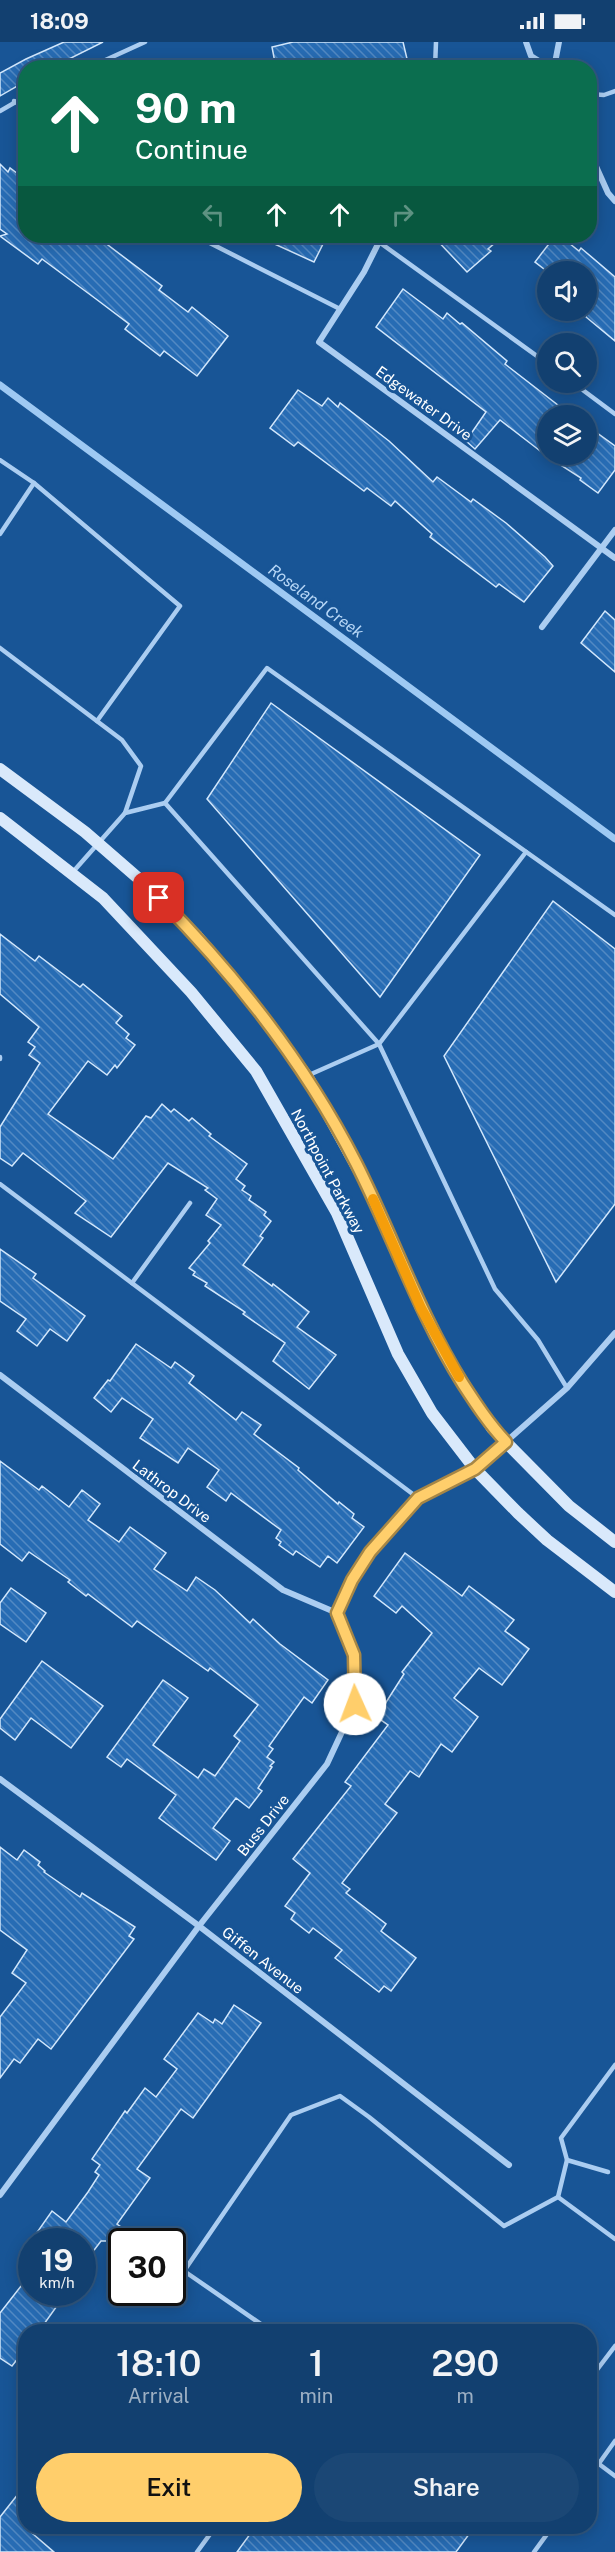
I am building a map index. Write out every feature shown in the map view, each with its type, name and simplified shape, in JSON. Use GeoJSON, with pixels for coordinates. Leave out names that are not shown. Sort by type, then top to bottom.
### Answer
{"type":"FeatureCollection","features":[{"type":"Feature","properties":{"kind":"street"},"geometry":{"type":"LineString","coordinates":[[526,42],[531,56],[538,60]]}},
{"type":"Feature","properties":{"kind":"street"},"geometry":{"type":"LineString","coordinates":[[554,60],[559,42]]}},
{"type":"Feature","properties":{"kind":"street"},"geometry":{"type":"LineString","coordinates":[[597,169],[608,193],[615,201]]}},
{"type":"Feature","properties":{"kind":"street","name":"Edgewater Drive"},"geometry":{"type":"LineString","coordinates":[[378,243],[364,272],[319,342],[615,558]]}},
{"type":"Feature","properties":{"kind":"street"},"geometry":{"type":"LineString","coordinates":[[542,627],[615,530]]}},
{"type":"Feature","properties":{"kind":"street","name":"Northpoint Parkway"},"geometry":{"type":"LineString","coordinates":[[0,769],[98,843],[146,885],[196,936],[235,981],[307,1076],[365,1180],[421,1308],[444,1354],[492,1428],[569,1506],[615,1542]]}},
{"type":"Feature","properties":{"kind":"street","name":"Northpoint Parkway"},"geometry":{"type":"LineString","coordinates":[[0,818],[103,898],[191,992],[256,1071],[337,1213],[398,1354],[432,1413],[475,1469],[547,1540],[615,1592]]}},
{"type":"Feature","properties":{"kind":"street"},"geometry":{"type":"LineString","coordinates":[[337,1613],[352,1580],[370,1552],[418,1498],[475,1469],[567,1388],[615,1333]]}},
{"type":"Feature","properties":{"kind":"street","name":"Lathrop Drive"},"geometry":{"type":"LineString","coordinates":[[0,1375],[283,1590],[337,1613]]}},
{"type":"Feature","properties":{"kind":"street","name":"Buss Drive"},"geometry":{"type":"LineString","coordinates":[[0,2195],[199,1926],[327,1764],[355,1704],[354,1655],[337,1613]]}},
{"type":"Feature","properties":{"kind":"street","name":"Giffen Avenue"},"geometry":{"type":"LineString","coordinates":[[0,1779],[199,1926],[509,2165]]}},
{"type":"Feature","properties":{"kind":"lane"},"geometry":{"type":"LineString","coordinates":[[106,60],[145,42]]}},
{"type":"Feature","properties":{"kind":"lane"},"geometry":{"type":"LineString","coordinates":[[435,60],[436,42]]}},
{"type":"Feature","properties":{"kind":"lane"},"geometry":{"type":"LineString","coordinates":[[597,94],[604,95],[615,91]]}},
{"type":"Feature","properties":{"kind":"lane"},"geometry":{"type":"LineString","coordinates":[[0,111],[18,99]]}},
{"type":"Feature","properties":{"kind":"lane"},"geometry":{"type":"LineString","coordinates":[[14,101],[18,103]]}},
{"type":"Feature","properties":{"kind":"lane"},"geometry":{"type":"LineString","coordinates":[[210,243],[340,309]]}},
{"type":"Feature","properties":{"kind":"lane"},"geometry":{"type":"LineString","coordinates":[[388,243],[537,356]]}},
{"type":"Feature","properties":{"kind":"lane"},"geometry":{"type":"LineString","coordinates":[[587,393],[615,414]]}},
{"type":"Feature","properties":{"kind":"lane"},"geometry":{"type":"LineString","coordinates":[[0,460],[34,483],[180,606],[97,721]]}},
{"type":"Feature","properties":{"kind":"lane"},"geometry":{"type":"LineString","coordinates":[[0,534],[34,483]]}},
{"type":"Feature","properties":{"kind":"lane"},"geometry":{"type":"LineString","coordinates":[[0,648],[122,740],[141,766],[125,813],[72,873]]}},
{"type":"Feature","properties":{"kind":"lane"},"geometry":{"type":"LineString","coordinates":[[125,813],[165,803],[267,668],[615,915]]}},
{"type":"Feature","properties":{"kind":"lane"},"geometry":{"type":"LineString","coordinates":[[165,803],[379,1044],[495,1289],[538,1340],[567,1388]]}},
{"type":"Feature","properties":{"kind":"lane"},"geometry":{"type":"LineString","coordinates":[[307,1076],[379,1044],[526,852]]}},
{"type":"Feature","properties":{"kind":"lane"},"geometry":{"type":"LineString","coordinates":[[0,1184],[418,1498]]}},
{"type":"Feature","properties":{"kind":"lane"},"geometry":{"type":"LineString","coordinates":[[132,1283],[190,1203]]}},
{"type":"Feature","properties":{"kind":"lane"},"geometry":{"type":"LineString","coordinates":[[261,2324],[184,2271],[291,2115],[340,2096],[504,2226],[558,2197],[567,2160],[561,2138],[615,2064]]}},
{"type":"Feature","properties":{"kind":"lane"},"geometry":{"type":"LineString","coordinates":[[567,2160],[608,2172]]}},
{"type":"Feature","properties":{"kind":"lane"},"geometry":{"type":"LineString","coordinates":[[558,2197],[615,2239]]}},
{"type":"Feature","properties":{"kind":"lane"},"geometry":{"type":"LineString","coordinates":[[597,2370],[615,2346]]}},
{"type":"Feature","properties":{"kind":"lane"},"geometry":{"type":"LineString","coordinates":[[597,2467],[615,2441]]}},
{"type":"Feature","properties":{"kind":"lane"},"geometry":{"type":"LineString","coordinates":[[599,2464],[615,2476]]}},
{"type":"Feature","properties":{"kind":"lane"},"geometry":{"type":"LineString","coordinates":[[197,2552],[210,2534]]}},
{"type":"Feature","properties":{"kind":"lane"},"geometry":{"type":"LineString","coordinates":[[534,2552],[545,2534]]}},
{"type":"Feature","properties":{"kind":"building"},"geometry":{"type":"Polygon","coordinates":[[[64,42],[103,42],[67,60],[24,60],[64,42]]]}},
{"type":"Feature","properties":{"kind":"building"},"geometry":{"type":"Polygon","coordinates":[[[293,42],[403,42],[407,60],[274,60],[272,47],[293,42]]]}},
{"type":"Feature","properties":{"kind":"building"},"geometry":{"type":"Polygon","coordinates":[[[18,63],[18,86],[0,96],[0,73],[18,63]]]}},
{"type":"Feature","properties":{"kind":"building"},"geometry":{"type":"Polygon","coordinates":[[[0,164],[8,172],[10,168],[18,174],[18,243],[105,243],[162,286],[159,290],[188,312],[192,307],[228,336],[197,376],[164,351],[160,356],[125,329],[129,324],[42,259],[38,264],[0,236],[7,234],[0,229],[0,164]]]}},
{"type":"Feature","properties":{"kind":"building"},"geometry":{"type":"Polygon","coordinates":[[[272,243],[324,243],[314,262],[272,243]]]}},
{"type":"Feature","properties":{"kind":"building"},"geometry":{"type":"Polygon","coordinates":[[[440,243],[495,243],[488,249],[491,251],[467,272],[440,243]]]}},
{"type":"Feature","properties":{"kind":"building"},"geometry":{"type":"Polygon","coordinates":[[[550,243],[569,243],[579,251],[581,248],[596,261],[537,261],[537,264],[535,262],[550,243]]]}},
{"type":"Feature","properties":{"kind":"building"},"geometry":{"type":"Polygon","coordinates":[[[597,262],[615,277],[615,341],[591,321],[597,321],[597,262]]]}},
{"type":"Feature","properties":{"kind":"building"},"geometry":{"type":"Polygon","coordinates":[[[403,289],[443,319],[447,313],[460,324],[462,323],[507,361],[505,364],[537,389],[537,393],[542,393],[558,405],[537,405],[537,449],[500,420],[475,449],[466,441],[486,412],[376,327],[403,289]]]}},
{"type":"Feature","properties":{"kind":"building"},"geometry":{"type":"Polygon","coordinates":[[[298,390],[322,406],[328,398],[338,407],[340,403],[389,441],[433,482],[437,477],[471,502],[473,499],[506,523],[545,557],[553,566],[524,602],[499,584],[496,587],[430,537],[432,534],[395,501],[391,506],[367,488],[364,491],[298,442],[294,446],[270,428],[298,390]]]}},
{"type":"Feature","properties":{"kind":"building"},"geometry":{"type":"Polygon","coordinates":[[[597,433],[615,446],[615,470],[598,493],[580,480],[581,478],[561,465],[597,465],[597,433]]]}},
{"type":"Feature","properties":{"kind":"building"},"geometry":{"type":"Polygon","coordinates":[[[605,611],[615,620],[615,672],[581,643],[605,611]]]}},
{"type":"Feature","properties":{"kind":"building"},"geometry":{"type":"Polygon","coordinates":[[[271,703],[480,855],[380,997],[207,799],[271,703]]]}},
{"type":"Feature","properties":{"kind":"building"},"geometry":{"type":"Polygon","coordinates":[[[553,901],[615,949],[615,1204],[556,1282],[444,1056],[553,901]]]}},
{"type":"Feature","properties":{"kind":"building"},"geometry":{"type":"Polygon","coordinates":[[[0,934],[35,961],[39,956],[80,987],[83,984],[122,1016],[116,1023],[129,1034],[126,1038],[135,1045],[117,1068],[115,1065],[107,1075],[88,1061],[48,1114],[113,1159],[146,1116],[151,1118],[162,1104],[171,1112],[174,1109],[189,1121],[192,1118],[211,1134],[209,1136],[247,1164],[236,1179],[245,1186],[242,1190],[251,1196],[249,1200],[266,1212],[264,1215],[271,1221],[260,1236],[263,1238],[243,1265],[272,1286],[273,1284],[309,1312],[297,1327],[336,1355],[309,1389],[273,1361],[285,1343],[243,1314],[245,1312],[205,1286],[207,1283],[193,1275],[195,1272],[189,1268],[210,1243],[208,1241],[221,1225],[206,1215],[217,1199],[205,1190],[208,1188],[168,1163],[111,1237],[75,1213],[86,1201],[23,1153],[12,1166],[0,1158],[0,1127],[40,1063],[29,1055],[35,1047],[28,1042],[39,1027],[0,994],[0,934]]]}},
{"type":"Feature","properties":{"kind":"building"},"geometry":{"type":"Polygon","coordinates":[[[0,1249],[36,1274],[33,1278],[85,1316],[67,1341],[50,1329],[37,1346],[17,1331],[26,1319],[0,1301],[0,1249]]]}},
{"type":"Feature","properties":{"kind":"building"},"geometry":{"type":"Polygon","coordinates":[[[136,1344],[171,1368],[175,1362],[194,1376],[189,1383],[236,1420],[242,1412],[261,1425],[254,1434],[299,1468],[298,1470],[338,1504],[339,1502],[354,1514],[352,1518],[364,1527],[337,1563],[328,1556],[320,1567],[296,1551],[293,1555],[279,1545],[281,1542],[276,1538],[281,1530],[231,1493],[226,1501],[207,1487],[219,1470],[188,1448],[178,1463],[140,1438],[153,1419],[122,1398],[111,1412],[94,1398],[108,1380],[110,1381],[136,1344]]]}},
{"type":"Feature","properties":{"kind":"building"},"geometry":{"type":"Polygon","coordinates":[[[0,1461],[39,1490],[42,1486],[69,1507],[82,1490],[100,1504],[88,1520],[119,1542],[130,1527],[166,1553],[154,1569],[187,1591],[196,1577],[215,1590],[250,1623],[253,1619],[280,1644],[328,1680],[312,1703],[304,1697],[269,1746],[273,1749],[267,1757],[274,1762],[258,1788],[262,1791],[249,1808],[236,1798],[213,1828],[230,1841],[216,1860],[159,1818],[176,1795],[127,1759],[121,1767],[107,1757],[163,1680],[188,1698],[153,1745],[198,1778],[204,1769],[215,1776],[240,1741],[234,1736],[258,1705],[210,1668],[208,1671],[137,1621],[132,1627],[88,1594],[86,1596],[68,1582],[70,1580],[29,1552],[22,1561],[0,1544],[0,1461]]]}},
{"type":"Feature","properties":{"kind":"building"},"geometry":{"type":"Polygon","coordinates":[[[405,1553],[462,1596],[469,1586],[514,1620],[505,1631],[529,1649],[502,1685],[479,1668],[454,1698],[478,1717],[452,1752],[441,1744],[419,1777],[410,1771],[385,1804],[397,1813],[342,1883],[350,1889],[346,1893],[386,1924],[381,1931],[416,1958],[391,1991],[384,1986],[379,1992],[335,1958],[342,1950],[313,1928],[309,1933],[291,1919],[295,1913],[285,1906],[310,1873],[293,1859],[351,1786],[345,1782],[388,1725],[378,1718],[385,1708],[383,1707],[404,1674],[402,1672],[432,1633],[402,1606],[396,1613],[374,1596],[405,1553]]]}},
{"type":"Feature","properties":{"kind":"building"},"geometry":{"type":"Polygon","coordinates":[[[11,1588],[46,1613],[26,1642],[0,1624],[0,1603],[11,1588]]]}},
{"type":"Feature","properties":{"kind":"building"},"geometry":{"type":"Polygon","coordinates":[[[42,1661],[103,1706],[71,1748],[31,1718],[15,1740],[0,1728],[0,1719],[42,1661]]]}},
{"type":"Feature","properties":{"kind":"building"},"geometry":{"type":"Polygon","coordinates":[[[0,1847],[17,1860],[24,1850],[40,1862],[38,1865],[44,1872],[80,1897],[82,1893],[135,1927],[129,1936],[134,1939],[51,2049],[38,2039],[20,2063],[14,2059],[0,2078],[0,2017],[26,1983],[12,1973],[27,1950],[0,1930],[0,1847]]]}},
{"type":"Feature","properties":{"kind":"building"},"geometry":{"type":"Polygon","coordinates":[[[234,2005],[261,2023],[193,2118],[181,2109],[137,2169],[150,2178],[117,2224],[123,2228],[108,2228],[108,2241],[101,2241],[96,2248],[96,2228],[40,2228],[52,2211],[66,2222],[99,2175],[95,2172],[100,2165],[92,2159],[125,2111],[127,2113],[145,2088],[156,2097],[177,2069],[164,2059],[198,2013],[213,2023],[215,2019],[222,2024],[234,2005]]]}},
{"type":"Feature","properties":{"kind":"building"},"geometry":{"type":"Polygon","coordinates":[[[18,2290],[18,2306],[57,2306],[44,2324],[18,2324],[18,2358],[12,2366],[0,2358],[0,2313],[18,2290]]]}},
{"type":"Feature","properties":{"kind":"building"},"geometry":{"type":"Polygon","coordinates":[[[18,2494],[18,2534],[33,2534],[54,2552],[0,2552],[0,2517],[18,2494]]]}},
{"type":"Feature","properties":{"kind":"building"},"geometry":{"type":"Polygon","coordinates":[[[250,2534],[469,2534],[456,2552],[237,2552],[250,2534]]]}},
{"type":"Feature","properties":{"kind":"waterway","name":"Roseland Creek"},"geometry":{"type":"LineString","coordinates":[[0,385],[615,839]]}},
{"type":"Feature","properties":{"kind":"slow traffic"},"geometry":{"type":"LineString","coordinates":[[373,1199],[421,1308],[444,1354],[459,1377]]}},
{"type":"Feature","properties":{"kind":"route"},"geometry":{"type":"LineString","coordinates":[[159,898],[235,981],[307,1076],[355,1160],[444,1354],[492,1428],[506,1442],[475,1469],[418,1498],[386,1532],[352,1580],[337,1613],[354,1655],[355,1704]]}}]}
